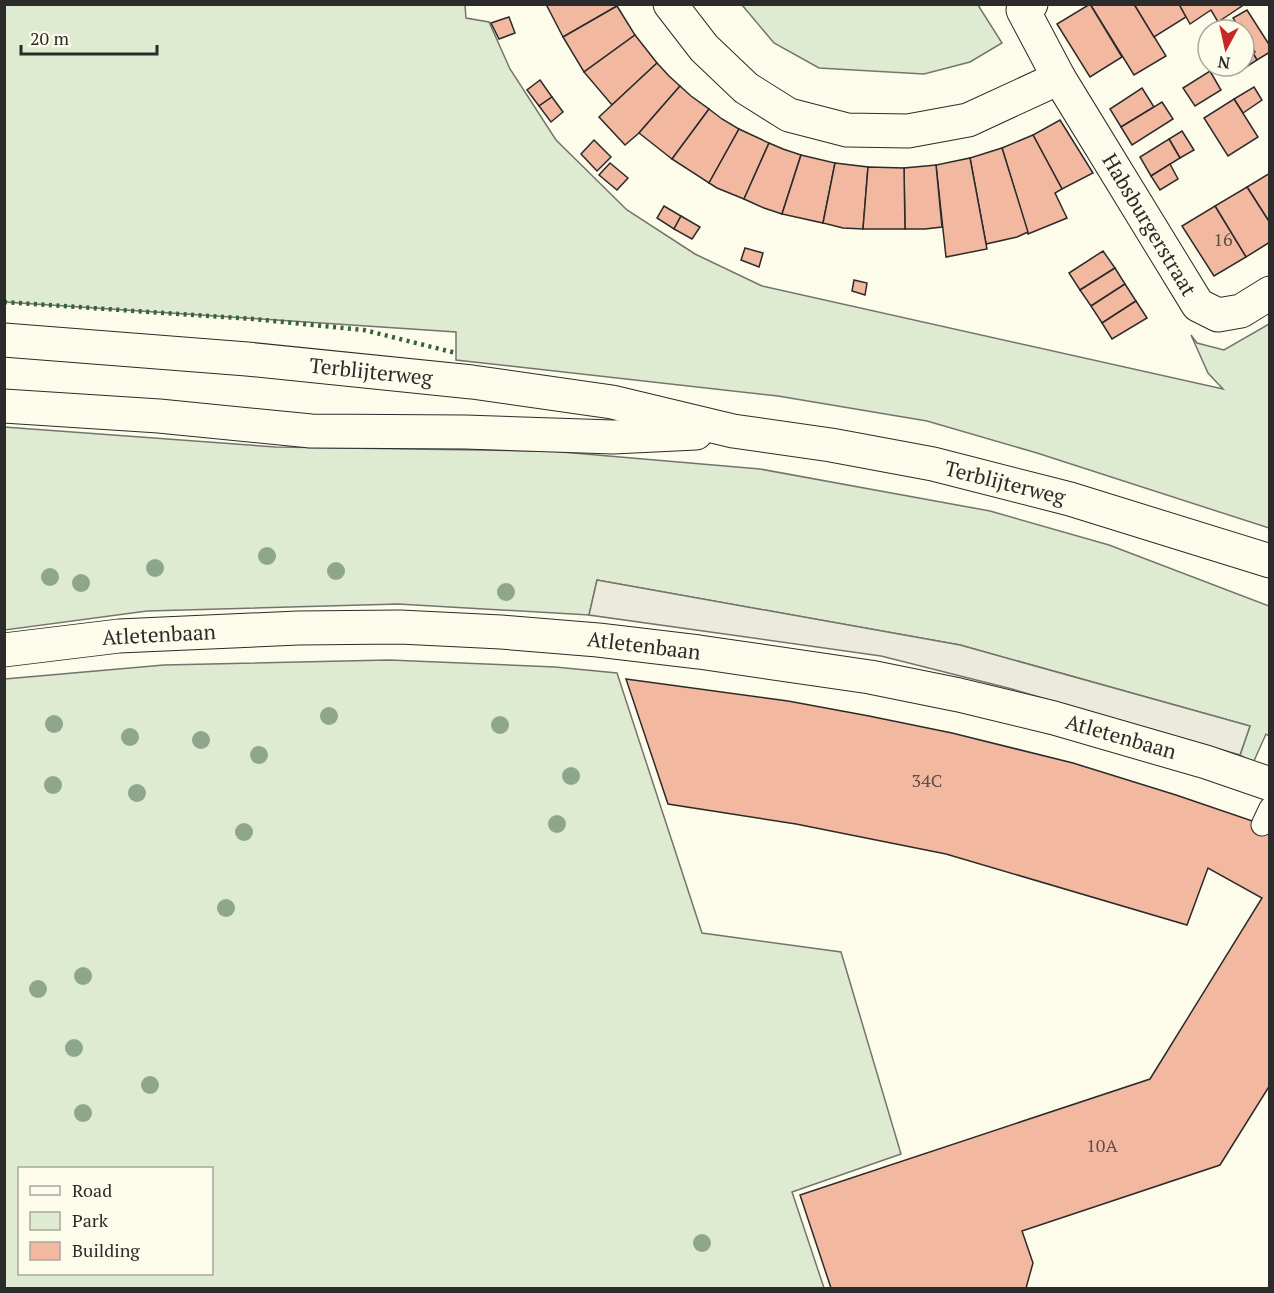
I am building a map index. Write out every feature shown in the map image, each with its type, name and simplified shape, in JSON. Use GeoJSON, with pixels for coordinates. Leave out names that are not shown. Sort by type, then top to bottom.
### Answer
{"type":"FeatureCollection","features":[{"type":"Feature","properties":{"kind":"street"},"geometry":{"type":"LineString","coordinates":[[670,4],[704,48],[746,88],[789,115],[847,130],[908,131],[968,120],[1059,78]]}},
{"type":"Feature","properties":{"kind":"street","name":"Habsburgerstraat"},"geometry":{"type":"LineString","coordinates":[[1032,4],[1023,10],[1059,78],[1198,305],[1218,315],[1230,313],[1241,311],[1269,293]]}},
{"type":"Feature","properties":{"kind":"street","name":"Terblijterweg"},"geometry":{"type":"LineString","coordinates":[[4,340],[247,359],[472,382],[612,402],[734,431],[831,445],[933,464],[1070,499],[1269,561]]}},
{"type":"Feature","properties":{"kind":"street","name":"Terblijterweg"},"geometry":{"type":"LineString","coordinates":[[4,406],[311,431],[465,432],[613,437],[734,431]]}},
{"type":"Feature","properties":{"kind":"street","name":"Atletenbaan"},"geometry":{"type":"LineString","coordinates":[[4,650],[119,636],[298,628],[400,627],[598,640],[870,677],[959,695],[1054,718],[1206,762],[1269,784]]}},
{"type":"Feature","properties":{"kind":"green space"},"geometry":{"type":"Polygon","coordinates":[[[4,5],[465,5],[466,18],[489,22],[510,69],[556,140],[627,210],[695,254],[762,286],[1223,389],[1208,373],[1191,335],[1197,343],[1224,350],[1269,324],[1269,528],[1037,453],[927,421],[778,396],[456,360],[456,332],[5,302],[4,5]]]}},
{"type":"Feature","properties":{"kind":"green space"},"geometry":{"type":"Polygon","coordinates":[[[742,5],[978,5],[1002,43],[970,62],[924,74],[819,68],[774,43],[742,5]]]}},
{"type":"Feature","properties":{"kind":"green space"},"geometry":{"type":"Polygon","coordinates":[[[4,427],[276,447],[550,451],[760,469],[990,511],[1109,545],[1269,606],[1269,736],[1266,734],[1253,763],[1240,755],[1250,726],[960,645],[597,580],[589,615],[398,604],[147,611],[5,630],[4,427]]]}},
{"type":"Feature","properties":{"kind":"green space"},"geometry":{"type":"Polygon","coordinates":[[[389,660],[555,667],[617,673],[702,933],[841,952],[901,1154],[792,1192],[824,1288],[5,1288],[5,679],[164,665],[389,660]]]}},
{"type":"Feature","properties":{"kind":"shaded area"},"geometry":{"type":"Polygon","coordinates":[[[597,580],[960,645],[1250,726],[1240,755],[1012,689],[881,656],[589,615],[597,580]]]}},
{"type":"Feature","properties":{"kind":"building"},"geometry":{"type":"Polygon","coordinates":[[[546,4],[616,4],[617,6],[563,37],[546,4]]]}},
{"type":"Feature","properties":{"kind":"building"},"geometry":{"type":"Polygon","coordinates":[[[1090,4],[1134,4],[1166,56],[1134,75],[1090,4]]]}},
{"type":"Feature","properties":{"kind":"building"},"geometry":{"type":"Polygon","coordinates":[[[1090,4],[1122,57],[1090,77],[1057,24],[1090,4]]]}},
{"type":"Feature","properties":{"kind":"building"},"geometry":{"type":"Polygon","coordinates":[[[1134,4],[1179,4],[1186,17],[1154,37],[1134,4]]]}},
{"type":"Feature","properties":{"kind":"building"},"geometry":{"type":"Polygon","coordinates":[[[1179,4],[1245,4],[1224,18],[1216,18],[1211,10],[1190,24],[1179,4]]]}},
{"type":"Feature","properties":{"kind":"building"},"geometry":{"type":"Polygon","coordinates":[[[617,6],[635,35],[584,72],[563,37],[617,6]]]}},
{"type":"Feature","properties":{"kind":"building"},"geometry":{"type":"Polygon","coordinates":[[[1247,10],[1252,18],[1233,18],[1247,10]]]}},
{"type":"Feature","properties":{"kind":"building"},"geometry":{"type":"Polygon","coordinates":[[[509,17],[515,33],[499,39],[491,23],[509,17]]]}},
{"type":"Feature","properties":{"kind":"building"},"geometry":{"type":"Polygon","coordinates":[[[1256,24],[1270,46],[1270,52],[1257,60],[1256,24]]]}},
{"type":"Feature","properties":{"kind":"building"},"geometry":{"type":"Polygon","coordinates":[[[635,35],[657,63],[612,105],[584,72],[635,35]]]}},
{"type":"Feature","properties":{"kind":"building"},"geometry":{"type":"Polygon","coordinates":[[[657,63],[680,86],[639,133],[625,145],[599,117],[657,63]]]}},
{"type":"Feature","properties":{"kind":"building"},"geometry":{"type":"Polygon","coordinates":[[[1199,78],[1214,78],[1221,90],[1195,106],[1183,88],[1199,78]]]}},
{"type":"Feature","properties":{"kind":"building"},"geometry":{"type":"Polygon","coordinates":[[[540,80],[552,97],[539,106],[527,90],[540,80]]]}},
{"type":"Feature","properties":{"kind":"building"},"geometry":{"type":"Polygon","coordinates":[[[680,86],[709,109],[672,159],[639,133],[680,86]]]}},
{"type":"Feature","properties":{"kind":"building"},"geometry":{"type":"Polygon","coordinates":[[[1254,87],[1262,100],[1243,113],[1234,99],[1254,87]]]}},
{"type":"Feature","properties":{"kind":"building"},"geometry":{"type":"Polygon","coordinates":[[[1142,88],[1154,107],[1121,127],[1110,109],[1142,88]]]}},
{"type":"Feature","properties":{"kind":"building"},"geometry":{"type":"Polygon","coordinates":[[[552,97],[563,112],[551,122],[539,106],[552,97]]]}},
{"type":"Feature","properties":{"kind":"building"},"geometry":{"type":"Polygon","coordinates":[[[1234,99],[1258,137],[1228,156],[1204,118],[1234,99]]]}},
{"type":"Feature","properties":{"kind":"building"},"geometry":{"type":"Polygon","coordinates":[[[1162,102],[1173,119],[1132,145],[1121,127],[1162,102]]]}},
{"type":"Feature","properties":{"kind":"building"},"geometry":{"type":"Polygon","coordinates":[[[709,109],[739,129],[709,183],[672,159],[709,109]]]}},
{"type":"Feature","properties":{"kind":"building"},"geometry":{"type":"Polygon","coordinates":[[[1060,120],[1093,173],[1062,189],[1033,135],[1060,120]]]}},
{"type":"Feature","properties":{"kind":"building"},"geometry":{"type":"Polygon","coordinates":[[[739,129],[769,143],[744,199],[709,183],[739,129]]]}},
{"type":"Feature","properties":{"kind":"building"},"geometry":{"type":"Polygon","coordinates":[[[1182,131],[1194,150],[1180,158],[1169,139],[1182,131]]]}},
{"type":"Feature","properties":{"kind":"building"},"geometry":{"type":"Polygon","coordinates":[[[1033,135],[1062,189],[1055,193],[1067,218],[1028,234],[1002,148],[1033,135]]]}},
{"type":"Feature","properties":{"kind":"building"},"geometry":{"type":"Polygon","coordinates":[[[1169,139],[1180,158],[1151,176],[1140,157],[1169,139]]]}},
{"type":"Feature","properties":{"kind":"building"},"geometry":{"type":"Polygon","coordinates":[[[594,140],[611,157],[597,171],[581,154],[594,140]]]}},
{"type":"Feature","properties":{"kind":"building"},"geometry":{"type":"Polygon","coordinates":[[[769,143],[801,155],[782,214],[744,199],[769,143]]]}},
{"type":"Feature","properties":{"kind":"building"},"geometry":{"type":"Polygon","coordinates":[[[1002,148],[1028,232],[986,244],[970,158],[1002,148]]]}},
{"type":"Feature","properties":{"kind":"building"},"geometry":{"type":"Polygon","coordinates":[[[801,155],[835,163],[823,223],[782,214],[801,155]]]}},
{"type":"Feature","properties":{"kind":"building"},"geometry":{"type":"Polygon","coordinates":[[[970,158],[987,249],[946,257],[936,165],[970,158]]]}},
{"type":"Feature","properties":{"kind":"building"},"geometry":{"type":"Polygon","coordinates":[[[610,163],[628,178],[617,190],[599,175],[610,163]]]}},
{"type":"Feature","properties":{"kind":"building"},"geometry":{"type":"Polygon","coordinates":[[[835,163],[868,167],[863,229],[843,228],[823,223],[835,163]]]}},
{"type":"Feature","properties":{"kind":"building"},"geometry":{"type":"Polygon","coordinates":[[[1170,164],[1178,179],[1160,190],[1151,176],[1170,164]]]}},
{"type":"Feature","properties":{"kind":"building"},"geometry":{"type":"Polygon","coordinates":[[[936,165],[942,227],[905,229],[904,168],[936,165]]]}},
{"type":"Feature","properties":{"kind":"building"},"geometry":{"type":"Polygon","coordinates":[[[868,167],[904,168],[905,229],[863,229],[868,167]]]}},
{"type":"Feature","properties":{"kind":"building"},"geometry":{"type":"Polygon","coordinates":[[[1270,173],[1270,223],[1247,187],[1270,173]]]}},
{"type":"Feature","properties":{"kind":"building"},"geometry":{"type":"Polygon","coordinates":[[[1247,187],[1270,223],[1270,242],[1246,257],[1215,206],[1247,187]]]}},
{"type":"Feature","properties":{"kind":"building"},"geometry":{"type":"Polygon","coordinates":[[[664,206],[681,216],[674,229],[657,218],[664,206]]]}},
{"type":"Feature","properties":{"kind":"building"},"geometry":{"type":"Polygon","coordinates":[[[1215,206],[1246,257],[1214,276],[1182,226],[1215,206]]]}},
{"type":"Feature","properties":{"kind":"building"},"geometry":{"type":"Polygon","coordinates":[[[681,216],[700,227],[692,239],[674,229],[681,216]]]}},
{"type":"Feature","properties":{"kind":"building"},"geometry":{"type":"Polygon","coordinates":[[[745,248],[763,253],[759,267],[741,260],[745,248]]]}},
{"type":"Feature","properties":{"kind":"building"},"geometry":{"type":"Polygon","coordinates":[[[1103,251],[1115,268],[1080,290],[1069,273],[1103,251]]]}},
{"type":"Feature","properties":{"kind":"building"},"geometry":{"type":"Polygon","coordinates":[[[1115,268],[1125,284],[1091,306],[1080,290],[1115,268]]]}},
{"type":"Feature","properties":{"kind":"building"},"geometry":{"type":"Polygon","coordinates":[[[854,280],[867,283],[865,295],[852,291],[854,280]]]}},
{"type":"Feature","properties":{"kind":"building"},"geometry":{"type":"Polygon","coordinates":[[[1125,284],[1136,301],[1102,323],[1091,306],[1125,284]]]}},
{"type":"Feature","properties":{"kind":"building"},"geometry":{"type":"Polygon","coordinates":[[[1136,301],[1147,318],[1112,339],[1102,323],[1136,301]]]}},
{"type":"Feature","properties":{"kind":"building"},"geometry":{"type":"Polygon","coordinates":[[[626,679],[788,701],[952,733],[1073,763],[1270,827],[1270,1085],[1220,1165],[1022,1231],[1033,1263],[1026,1288],[831,1288],[800,1195],[1150,1079],[1262,898],[1208,868],[1187,925],[946,854],[796,824],[668,804],[626,679]]]}},
{"type":"Feature","properties":{"kind":"hedge"},"geometry":{"type":"LineString","coordinates":[[4,302],[253,319],[364,330],[456,353]]}}]}
